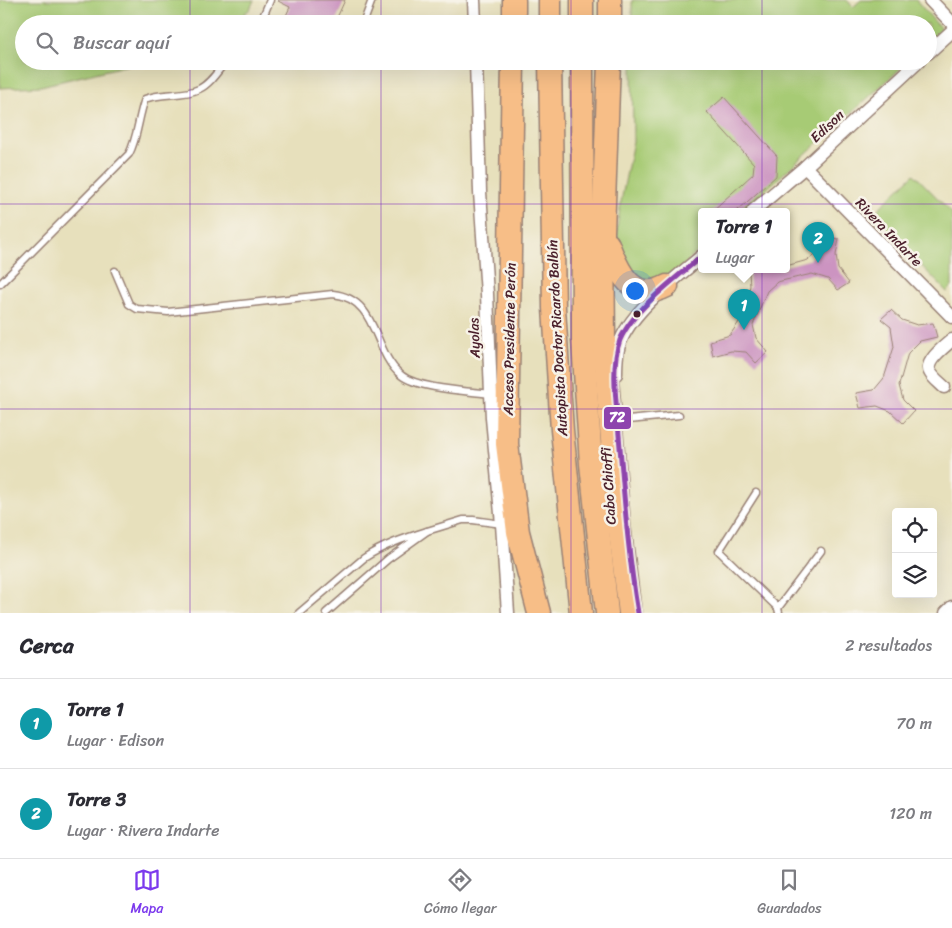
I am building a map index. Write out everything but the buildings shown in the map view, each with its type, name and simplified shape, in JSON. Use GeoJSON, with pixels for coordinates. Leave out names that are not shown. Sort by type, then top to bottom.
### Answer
{"type":"FeatureCollection","features":[{"type":"Feature","properties":{"kind":"highway"},"geometry":{"type":"LineString","coordinates":[[514,0],[514,15]]}},
{"type":"Feature","properties":{"kind":"highway"},"geometry":{"type":"LineString","coordinates":[[550,0],[550,15]]}},
{"type":"Feature","properties":{"kind":"highway"},"geometry":{"type":"LineString","coordinates":[[582,0],[582,15]]}},
{"type":"Feature","properties":{"kind":"highway"},"geometry":{"type":"LineString","coordinates":[[610,0],[610,15]]}},
{"type":"Feature","properties":{"kind":"highway","name":"Acceso Presidente Perón"},"geometry":{"type":"LineString","coordinates":[[510,528],[507,444],[513,70]]}},
{"type":"Feature","properties":{"kind":"highway","name":"Autopista Doctor Ricardo Balbín"},"geometry":{"type":"LineString","coordinates":[[550,70],[554,308],[562,430],[581,613]]}},
{"type":"Feature","properties":{"kind":"highway","name":"Autopista Doctor Ricardo Balbín"},"geometry":{"type":"LineString","coordinates":[[582,70],[583,341],[591,464],[607,613]]}},
{"type":"Feature","properties":{"kind":"highway"},"geometry":{"type":"LineString","coordinates":[[609,70],[603,232],[604,342],[618,524],[630,613]]}},
{"type":"Feature","properties":{"kind":"highway"},"geometry":{"type":"LineString","coordinates":[[603,232],[618,269],[631,285],[656,292],[667,286]]}},
{"type":"Feature","properties":{"kind":"highway"},"geometry":{"type":"LineString","coordinates":[[510,528],[539,613]]}},
{"type":"Feature","properties":{"kind":"street"},"geometry":{"type":"LineString","coordinates":[[474,0],[475,15]]}},
{"type":"Feature","properties":{"kind":"street"},"geometry":{"type":"LineString","coordinates":[[930,0],[952,23]]}},
{"type":"Feature","properties":{"kind":"street"},"geometry":{"type":"LineString","coordinates":[[937,45],[952,31]]}},
{"type":"Feature","properties":{"kind":"street","name":"Ayolas"},"geometry":{"type":"LineString","coordinates":[[476,70],[480,192],[491,394],[510,528],[508,613]]}},
{"type":"Feature","properties":{"kind":"street","name":"Edison"},"geometry":{"type":"LineString","coordinates":[[757,208],[805,167],[909,70]]}},
{"type":"Feature","properties":{"kind":"street","name":"Rivera Indarte"},"geometry":{"type":"LineString","coordinates":[[805,167],[952,317]]}},
{"type":"Feature","properties":{"kind":"street"},"geometry":{"type":"LineString","coordinates":[[667,286],[698,259]]}},
{"type":"Feature","properties":{"kind":"street","name":"Cabo Chioffi"},"geometry":{"type":"LineString","coordinates":[[638,613],[628,544],[618,421],[616,360],[620,341],[626,329],[634,318],[667,286]]}},
{"type":"Feature","properties":{"kind":"street"},"geometry":{"type":"LineString","coordinates":[[944,388],[930,372],[929,367],[934,356],[952,340]]}},
{"type":"Feature","properties":{"kind":"street"},"geometry":{"type":"LineString","coordinates":[[946,613],[952,607]]}},
{"type":"Feature","properties":{"kind":"lane"},"geometry":{"type":"LineString","coordinates":[[264,15],[270,0]]}},
{"type":"Feature","properties":{"kind":"lane"},"geometry":{"type":"LineString","coordinates":[[366,15],[372,0]]}},
{"type":"Feature","properties":{"kind":"lane"},"geometry":{"type":"LineString","coordinates":[[0,284],[129,154],[135,142],[140,111],[144,100],[152,96],[199,90],[207,84],[219,70]]}},
{"type":"Feature","properties":{"kind":"lane"},"geometry":{"type":"LineString","coordinates":[[115,271],[129,304],[137,309],[168,312],[333,294],[342,295],[354,300],[364,308],[394,368],[403,376],[417,383],[491,394]]}},
{"type":"Feature","properties":{"kind":"lane"},"geometry":{"type":"LineString","coordinates":[[618,421],[679,415]]}},
{"type":"Feature","properties":{"kind":"lane"},"geometry":{"type":"LineString","coordinates":[[756,493],[719,551],[779,610],[821,551]]}},
{"type":"Feature","properties":{"kind":"lane"},"geometry":{"type":"LineString","coordinates":[[299,613],[364,558],[375,550],[396,541],[462,520],[473,520],[510,528]]}},
{"type":"Feature","properties":{"kind":"lane"},"geometry":{"type":"LineString","coordinates":[[326,613],[388,559],[427,531]]}},
{"type":"Feature","properties":{"kind":"green space"},"geometry":{"type":"Polygon","coordinates":[[[0,0],[254,0],[250,9],[243,15],[15,15],[15,70],[108,70],[41,86],[0,88],[0,0]]]}},
{"type":"Feature","properties":{"kind":"green space"},"geometry":{"type":"Polygon","coordinates":[[[632,0],[847,0],[853,7],[861,0],[916,0],[929,15],[632,15],[632,0]]]}},
{"type":"Feature","properties":{"kind":"green space"},"geometry":{"type":"Polygon","coordinates":[[[937,24],[943,31],[937,36],[937,24]]]}},
{"type":"Feature","properties":{"kind":"green space"},"geometry":{"type":"Polygon","coordinates":[[[632,70],[899,70],[745,208],[698,208],[698,251],[670,279],[658,284],[632,276],[617,244],[617,228],[621,202],[633,141],[632,70]]]}},
{"type":"Feature","properties":{"kind":"green space"},"geometry":{"type":"Polygon","coordinates":[[[914,174],[952,213],[952,287],[947,292],[872,215],[914,174]]]}},
{"type":"Feature","properties":{"kind":"transit line","name":"72"},"geometry":{"type":"LineString","coordinates":[[638,613],[629,547],[616,400],[615,362],[620,340],[635,317],[668,284],[698,259]]}},
{"type":"Feature","properties":{"kind":"place","name":"Torre 3"},"geometry":{"type":"Point","coordinates":[818,263]}},
{"type":"Feature","properties":{"kind":"place","name":"Torre 1"},"geometry":{"type":"Point","coordinates":[744,330]}}]}
